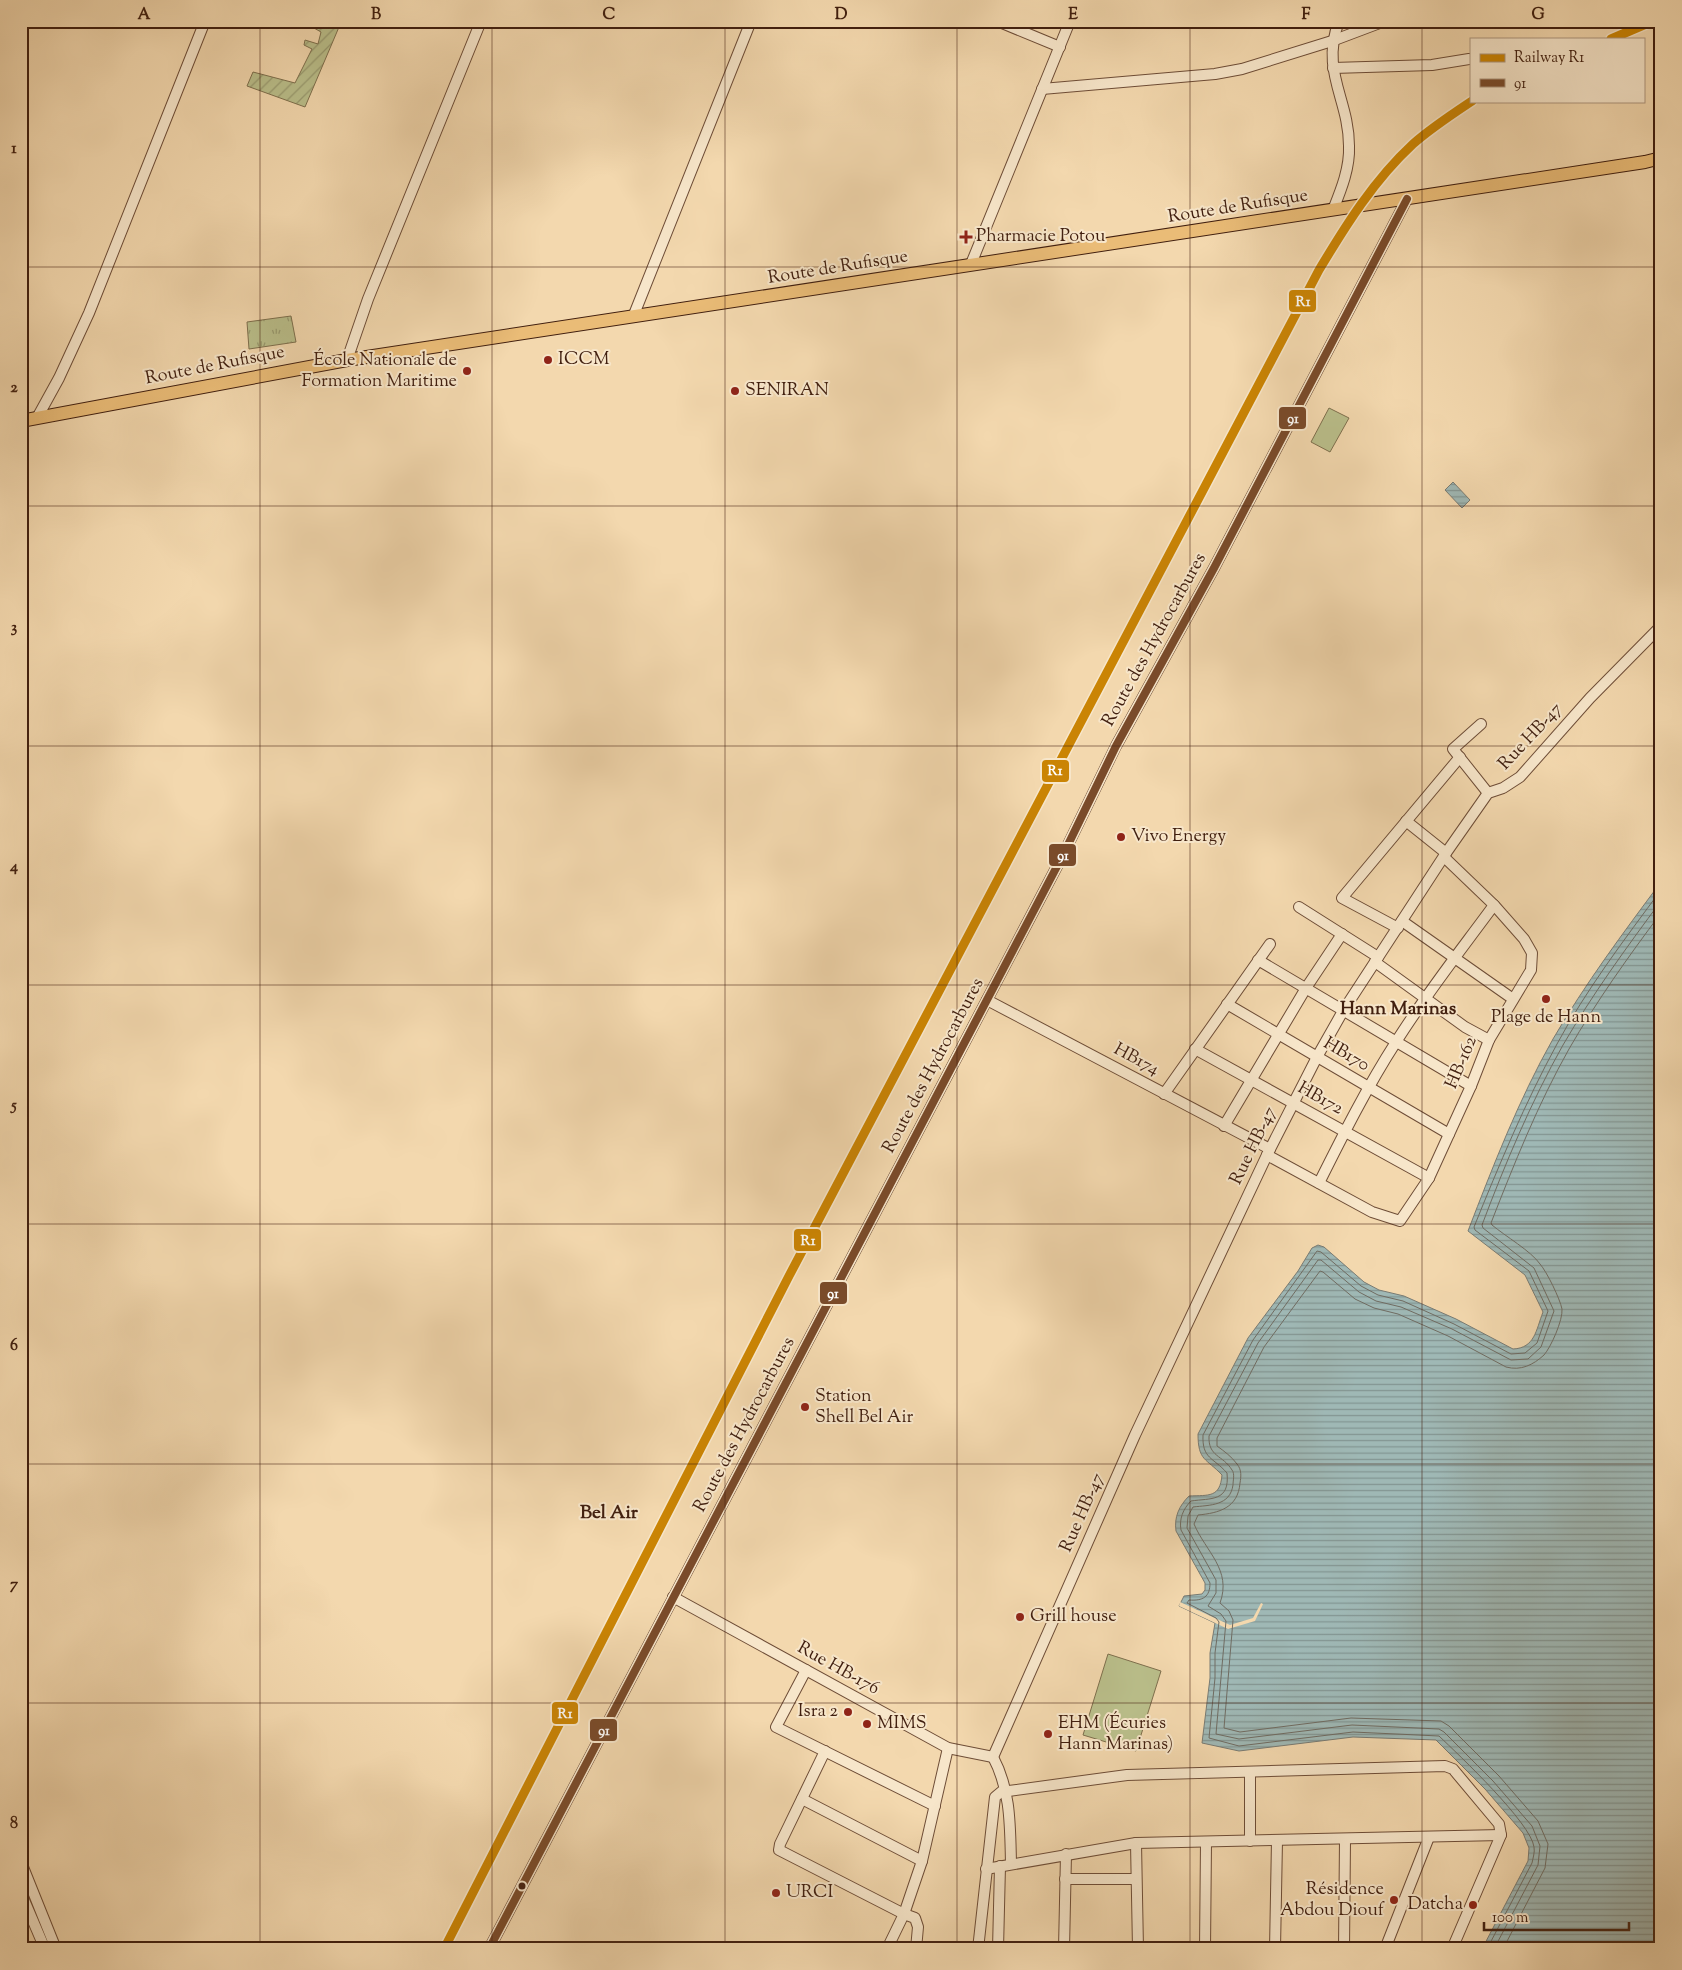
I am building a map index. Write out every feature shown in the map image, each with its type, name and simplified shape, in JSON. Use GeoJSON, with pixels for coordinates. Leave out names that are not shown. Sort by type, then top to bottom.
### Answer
{"type":"FeatureCollection","features":[{"type":"Feature","properties":{"kind":"main road","name":"Route de Rufisque"},"geometry":{"type":"LineString","coordinates":[[21,421],[347,360],[971,264],[1101,246],[1661,158]]}},
{"type":"Feature","properties":{"kind":"street"},"geometry":{"type":"LineString","coordinates":[[37,418],[60,378],[89,313],[205,21]]}},
{"type":"Feature","properties":{"kind":"street"},"geometry":{"type":"LineString","coordinates":[[347,360],[368,299],[481,21]]}},
{"type":"Feature","properties":{"kind":"street"},"geometry":{"type":"LineString","coordinates":[[633,317],[752,21]]}},
{"type":"Feature","properties":{"kind":"street"},"geometry":{"type":"LineString","coordinates":[[997,21],[1060,47]]}},
{"type":"Feature","properties":{"kind":"street"},"geometry":{"type":"LineString","coordinates":[[971,264],[1070,21]]}},
{"type":"Feature","properties":{"kind":"street"},"geometry":{"type":"LineString","coordinates":[[1333,210],[1346,174],[1350,147],[1347,124],[1331,55],[1332,41],[1339,21]]}},
{"type":"Feature","properties":{"kind":"street"},"geometry":{"type":"LineString","coordinates":[[1042,89],[1214,74],[1242,69],[1332,41],[1385,21]]}},
{"type":"Feature","properties":{"kind":"street"},"geometry":{"type":"LineString","coordinates":[[1333,68],[1432,65],[1469,59]]}},
{"type":"Feature","properties":{"kind":"street","name":"Route des Hydrocarbures"},"geometry":{"type":"LineString","coordinates":[[489,1949],[1064,853],[1127,726],[1214,568],[1407,198]]}},
{"type":"Feature","properties":{"kind":"street","name":"Rue HB-47"},"geometry":{"type":"LineString","coordinates":[[992,1758],[1131,1444],[1268,1152],[1317,1056],[1400,924],[1488,793],[1503,788],[1520,776],[1590,698],[1661,626]]}},
{"type":"Feature","properties":{"kind":"street"},"geometry":{"type":"LineString","coordinates":[[1481,724],[1456,753],[1406,821],[1342,898],[1400,924],[1455,958],[1513,999]]}},
{"type":"Feature","properties":{"kind":"street"},"geometry":{"type":"LineString","coordinates":[[1456,753],[1488,793]]}},
{"type":"Feature","properties":{"kind":"street","name":"HB-162"},"geometry":{"type":"LineString","coordinates":[[1400,1221],[1429,1178],[1489,1040],[1531,970],[1532,953],[1524,939],[1494,905],[1445,855],[1406,821]]}},
{"type":"Feature","properties":{"kind":"street"},"geometry":{"type":"LineString","coordinates":[[1319,1183],[1368,1086],[1424,1000],[1494,905]]}},
{"type":"Feature","properties":{"kind":"street"},"geometry":{"type":"LineString","coordinates":[[1299,908],[1342,934],[1377,960],[1424,1000],[1465,1027],[1489,1040]]}},
{"type":"Feature","properties":{"kind":"street"},"geometry":{"type":"LineString","coordinates":[[1224,1126],[1306,988],[1342,934]]}},
{"type":"Feature","properties":{"kind":"street"},"geometry":{"type":"LineString","coordinates":[[1164,1094],[1270,944]]}},
{"type":"Feature","properties":{"kind":"street"},"geometry":{"type":"LineString","coordinates":[[1258,960],[1470,1086]]}},
{"type":"Feature","properties":{"kind":"street","name":"HB174"},"geometry":{"type":"LineString","coordinates":[[987,1000],[1224,1126],[1319,1183],[1372,1212],[1400,1221]]}},
{"type":"Feature","properties":{"kind":"street","name":"HB170"},"geometry":{"type":"LineString","coordinates":[[1227,1004],[1449,1134]]}},
{"type":"Feature","properties":{"kind":"street","name":"HB172"},"geometry":{"type":"LineString","coordinates":[[1196,1049],[1429,1178]]}},
{"type":"Feature","properties":{"kind":"street","name":"Rue HB-176"},"geometry":{"type":"LineString","coordinates":[[673,1597],[948,1748],[992,1758]]}},
{"type":"Feature","properties":{"kind":"street"},"geometry":{"type":"LineString","coordinates":[[806,1670],[776,1727],[935,1806]]}},
{"type":"Feature","properties":{"kind":"street"},"geometry":{"type":"LineString","coordinates":[[886,1949],[904,1914],[922,1861],[948,1748]]}},
{"type":"Feature","properties":{"kind":"street"},"geometry":{"type":"LineString","coordinates":[[825,1751],[779,1848],[781,1852],[915,1918],[918,1922],[916,1949]]}},
{"type":"Feature","properties":{"kind":"street"},"geometry":{"type":"LineString","coordinates":[[992,1758],[1007,1791],[1010,1812],[998,1949]]}},
{"type":"Feature","properties":{"kind":"street"},"geometry":{"type":"LineString","coordinates":[[978,1949],[995,1797],[998,1793],[1127,1775],[1450,1767],[1499,1824],[1501,1835],[1452,1949]]}},
{"type":"Feature","properties":{"kind":"street"},"geometry":{"type":"LineString","coordinates":[[1250,1772],[1250,1841]]}},
{"type":"Feature","properties":{"kind":"street"},"geometry":{"type":"LineString","coordinates":[[802,1799],[922,1861]]}},
{"type":"Feature","properties":{"kind":"street"},"geometry":{"type":"LineString","coordinates":[[986,1869],[1136,1843],[1501,1835]]}},
{"type":"Feature","properties":{"kind":"street"},"geometry":{"type":"LineString","coordinates":[[1385,1949],[1429,1837]]}},
{"type":"Feature","properties":{"kind":"street"},"geometry":{"type":"LineString","coordinates":[[1344,1949],[1345,1839]]}},
{"type":"Feature","properties":{"kind":"street"},"geometry":{"type":"LineString","coordinates":[[1276,1949],[1277,1840]]}},
{"type":"Feature","properties":{"kind":"street"},"geometry":{"type":"LineString","coordinates":[[1205,1949],[1206,1842]]}},
{"type":"Feature","properties":{"kind":"street"},"geometry":{"type":"LineString","coordinates":[[1136,1843],[1138,1949]]}},
{"type":"Feature","properties":{"kind":"street"},"geometry":{"type":"LineString","coordinates":[[1064,1949],[1066,1854]]}},
{"type":"Feature","properties":{"kind":"street"},"geometry":{"type":"LineString","coordinates":[[21,1862],[56,1949]]}},
{"type":"Feature","properties":{"kind":"street"},"geometry":{"type":"LineString","coordinates":[[1065,1880],[1136,1879]]}},
{"type":"Feature","properties":{"kind":"street"},"geometry":{"type":"LineString","coordinates":[[21,1893],[45,1949]]}},
{"type":"Feature","properties":{"kind":"green space"},"geometry":{"type":"Polygon","coordinates":[[[308,21],[326,21],[339,27],[305,107],[247,86],[253,72],[295,83],[312,49],[304,45],[305,40],[318,44],[321,32],[307,24],[308,21]]]}},
{"type":"Feature","properties":{"kind":"green space"},"geometry":{"type":"Polygon","coordinates":[[[291,316],[296,342],[249,349],[247,322],[291,316]]]}},
{"type":"Feature","properties":{"kind":"green space"},"geometry":{"type":"Polygon","coordinates":[[[1329,408],[1349,418],[1330,452],[1311,442],[1329,408]]]}},
{"type":"Feature","properties":{"kind":"green space"},"geometry":{"type":"Polygon","coordinates":[[[1108,1654],[1161,1671],[1136,1751],[1083,1735],[1108,1654]]]}},
{"type":"Feature","properties":{"kind":"water"},"geometry":{"type":"Polygon","coordinates":[[[1453,482],[1470,500],[1462,508],[1445,490],[1453,482]]]}},
{"type":"Feature","properties":{"kind":"water"},"geometry":{"type":"Polygon","coordinates":[[[1661,882],[1661,1949],[1482,1949],[1528,1861],[1529,1848],[1523,1833],[1485,1789],[1436,1740],[1353,1737],[1239,1751],[1202,1743],[1210,1678],[1210,1653],[1215,1623],[1179,1606],[1184,1596],[1202,1594],[1205,1590],[1205,1583],[1176,1531],[1176,1521],[1182,1504],[1189,1496],[1212,1494],[1219,1488],[1222,1475],[1201,1454],[1198,1434],[1248,1338],[1298,1271],[1312,1248],[1318,1245],[1324,1247],[1364,1282],[1379,1290],[1404,1296],[1456,1319],[1513,1349],[1526,1345],[1534,1337],[1543,1312],[1525,1275],[1468,1231],[1518,1109],[1553,1039],[1591,979],[1661,882]]]}},
{"type":"Feature","properties":{"kind":"pier"},"geometry":{"type":"Polygon","coordinates":[[[1180,1602],[1230,1625],[1253,1618],[1261,1603],[1263,1604],[1255,1621],[1228,1629],[1179,1606],[1180,1602]]]}},
{"type":"Feature","properties":{"kind":"rail line","name":"R1"},"geometry":{"type":"LineString","coordinates":[[1613,38],[1653,21]]}},
{"type":"Feature","properties":{"kind":"rail line","name":"R1"},"geometry":{"type":"LineString","coordinates":[[444,1949],[789,1276],[1319,270],[1373,188],[1399,158],[1413,144],[1441,122],[1471,102]]}},
{"type":"Feature","properties":{"kind":"transit line","name":"91"},"geometry":{"type":"LineString","coordinates":[[489,1949],[1064,853],[1116,746],[1214,568],[1407,199]]}},
{"type":"Feature","properties":{"kind":"place","name":"Pharmacie Potou"},"geometry":{"type":"Point","coordinates":[966,237]}},
{"type":"Feature","properties":{"kind":"place","name":"ICCM"},"geometry":{"type":"Point","coordinates":[548,360]}},
{"type":"Feature","properties":{"kind":"place","name":"École Nationale de Formation Maritime"},"geometry":{"type":"Point","coordinates":[467,371]}},
{"type":"Feature","properties":{"kind":"place","name":"SENIRAN"},"geometry":{"type":"Point","coordinates":[735,391]}},
{"type":"Feature","properties":{"kind":"place","name":"Vivo Energy"},"geometry":{"type":"Point","coordinates":[1121,837]}},
{"type":"Feature","properties":{"kind":"place","name":"Plage de Hann"},"geometry":{"type":"Point","coordinates":[1546,999]}},
{"type":"Feature","properties":{"kind":"place","name":"Station Shell Bel Air"},"geometry":{"type":"Point","coordinates":[805,1407]}},
{"type":"Feature","properties":{"kind":"place","name":"Grill house"},"geometry":{"type":"Point","coordinates":[1020,1617]}},
{"type":"Feature","properties":{"kind":"place","name":"Isra 2"},"geometry":{"type":"Point","coordinates":[848,1712]}},
{"type":"Feature","properties":{"kind":"place","name":"MIMS"},"geometry":{"type":"Point","coordinates":[867,1724]}},
{"type":"Feature","properties":{"kind":"place","name":"EHM (Écuries Hann Marinas)"},"geometry":{"type":"Point","coordinates":[1048,1734]}},
{"type":"Feature","properties":{"kind":"place","name":"URCI"},"geometry":{"type":"Point","coordinates":[776,1893]}},
{"type":"Feature","properties":{"kind":"place","name":"Résidence Abdou Diouf"},"geometry":{"type":"Point","coordinates":[1394,1900]}},
{"type":"Feature","properties":{"kind":"place","name":"Datcha"},"geometry":{"type":"Point","coordinates":[1473,1905]}},
{"type":"Feature","properties":{"kind":"district","name":"Hann Marinas"},"geometry":{"type":"Point","coordinates":[1398,1009]}},
{"type":"Feature","properties":{"kind":"district","name":"Bel Air"},"geometry":{"type":"Point","coordinates":[609,1513]}}]}
